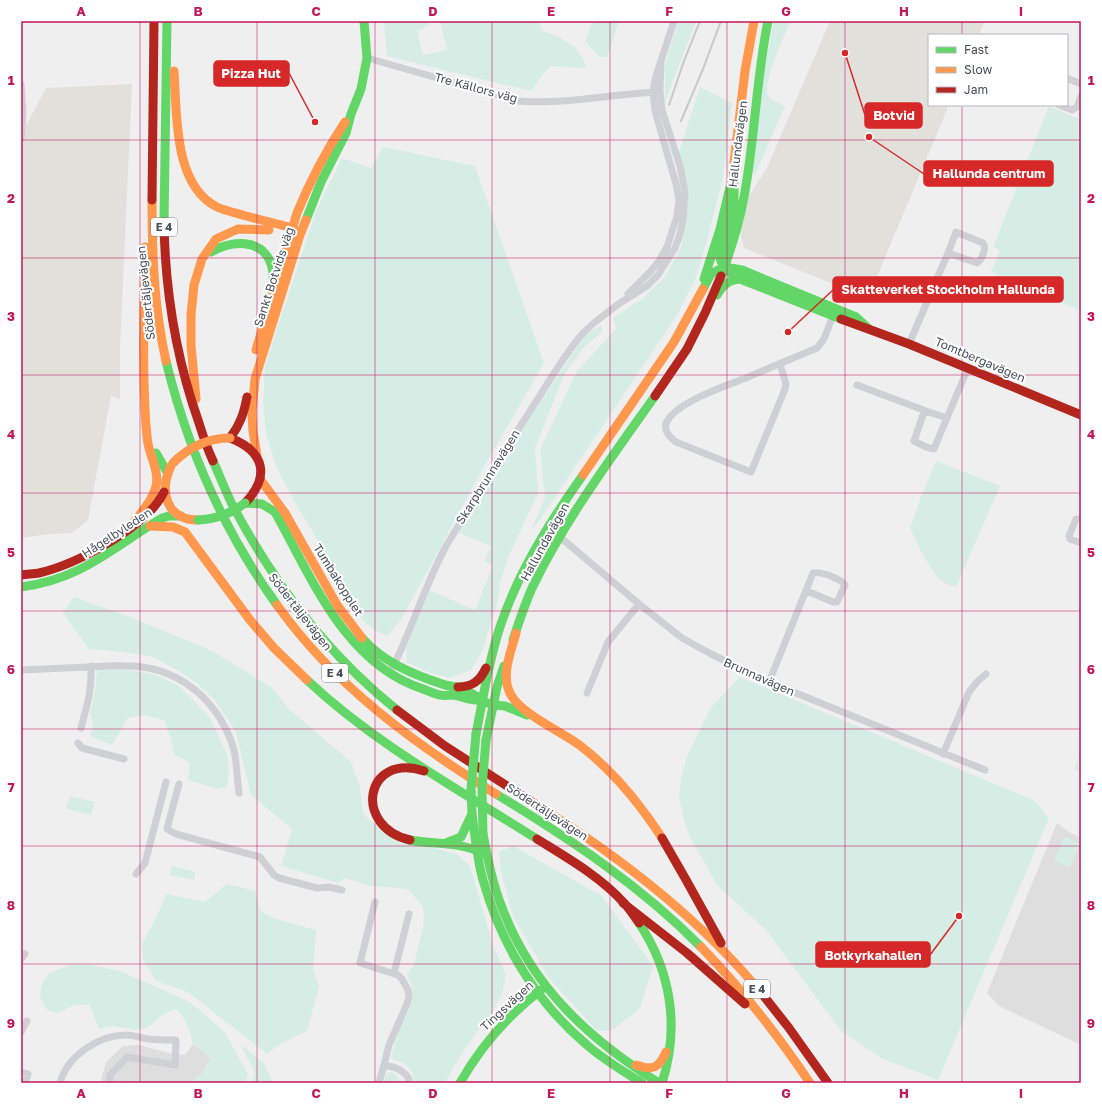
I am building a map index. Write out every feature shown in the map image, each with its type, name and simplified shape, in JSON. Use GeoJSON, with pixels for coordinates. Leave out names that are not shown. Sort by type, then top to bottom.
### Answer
{"type":"FeatureCollection","features":[{"type":"Feature","properties":{"kind":"main road","name":"Södertäljevägen"},"geometry":{"type":"LineString","coordinates":[[154,21],[152,233],[156,306],[165,358],[174,396],[207,487],[234,539],[263,587],[299,633],[326,664],[365,701],[402,731],[447,762],[571,840],[607,866],[658,907],[700,945],[738,985],[796,1061],[810,1083]]}},
{"type":"Feature","properties":{"kind":"main road"},"geometry":{"type":"LineString","coordinates":[[169,21],[181,150],[186,171],[194,186],[199,193],[213,205],[295,233]]}},
{"type":"Feature","properties":{"kind":"main road","name":"E 4"},"geometry":{"type":"LineString","coordinates":[[169,21],[164,232],[167,281],[173,331],[183,376],[211,459],[227,493],[258,550],[276,579],[304,616],[336,653],[374,692],[418,728],[456,754],[570,825],[614,856],[666,897],[707,935],[748,978],[783,1020],[828,1083]]}},
{"type":"Feature","properties":{"kind":"main road","name":"Sankt Botvids väg"},"geometry":{"type":"LineString","coordinates":[[230,438],[236,431],[244,415],[252,367],[269,304],[295,233],[346,133],[351,114],[361,89],[367,58],[364,21]]}},
{"type":"Feature","properties":{"kind":"main road","name":"Hallundavägen"},"geometry":{"type":"LineString","coordinates":[[698,297],[720,229],[734,166],[745,71],[754,21]]}},
{"type":"Feature","properties":{"kind":"main road","name":"Hallundavägen"},"geometry":{"type":"LineString","coordinates":[[659,1083],[626,1062],[569,1014],[546,987],[524,954],[510,925],[492,879],[488,861],[483,834],[481,789],[482,762],[497,687],[522,613],[533,586],[577,509],[686,349],[699,326],[724,267],[736,230],[744,195],[760,68],[768,21]]}},
{"type":"Feature","properties":{"kind":"main road"},"geometry":{"type":"LineString","coordinates":[[130,527],[149,501],[156,487],[156,472],[148,442],[146,423],[143,350],[146,204],[152,154]]}},
{"type":"Feature","properties":{"kind":"main road","name":"Hallundavägen"},"geometry":{"type":"LineString","coordinates":[[724,267],[720,258],[734,206],[734,166]]}},
{"type":"Feature","properties":{"kind":"main road"},"geometry":{"type":"LineString","coordinates":[[200,428],[190,339],[192,295],[202,259],[209,247],[220,237],[233,230],[253,227],[295,233]]}},
{"type":"Feature","properties":{"kind":"main road"},"geometry":{"type":"LineString","coordinates":[[699,326],[722,286],[727,281],[741,275],[732,258],[736,230]]}},
{"type":"Feature","properties":{"kind":"main road","name":"Sankt Botvids väg"},"geometry":{"type":"LineString","coordinates":[[257,456],[252,412],[255,379],[295,233]]}},
{"type":"Feature","properties":{"kind":"main road"},"geometry":{"type":"LineString","coordinates":[[202,259],[213,250],[233,242],[245,242],[254,245],[269,259],[273,268],[274,280],[269,304]]}},
{"type":"Feature","properties":{"kind":"main road","name":"Hallundavägen"},"geometry":{"type":"LineString","coordinates":[[642,1083],[606,1061],[586,1045],[556,1017],[536,993],[505,939],[483,880],[477,850],[472,814],[471,789],[476,734],[482,700],[499,632],[515,589],[557,512],[674,342],[711,274],[724,267]]}},
{"type":"Feature","properties":{"kind":"main road","name":"Tomtbergavägen"},"geometry":{"type":"LineString","coordinates":[[724,267],[834,313],[853,324],[868,328],[909,344],[1081,415]]}},
{"type":"Feature","properties":{"kind":"main road"},"geometry":{"type":"LineString","coordinates":[[146,423],[155,450],[167,472]]}},
{"type":"Feature","properties":{"kind":"main road"},"geometry":{"type":"LineString","coordinates":[[230,438],[246,444],[257,456],[261,472],[255,492],[246,504],[226,515],[216,519],[198,520],[184,517],[174,511],[166,500],[164,485],[167,472],[178,457],[188,449],[200,443],[214,439],[230,438]]}},
{"type":"Feature","properties":{"kind":"main road","name":"Tumbakopplet"},"geometry":{"type":"LineString","coordinates":[[260,479],[267,491],[285,513],[327,588],[349,622],[369,646],[394,664],[423,677],[444,685],[456,687],[474,694],[493,705],[505,706],[542,721]]}},
{"type":"Feature","properties":{"kind":"main road","name":"Hågelbyleden"},"geometry":{"type":"LineString","coordinates":[[21,575],[45,572],[93,551],[148,514],[158,504],[164,492]]}},
{"type":"Feature","properties":{"kind":"main road","name":"Tumbakopplet"},"geometry":{"type":"LineString","coordinates":[[246,504],[255,502],[265,504],[275,512],[327,607],[365,655],[399,680],[466,703],[476,712],[478,720]]}},
{"type":"Feature","properties":{"kind":"main road","name":"Hågelbyleden"},"geometry":{"type":"LineString","coordinates":[[21,587],[46,583],[81,569],[107,556],[162,518],[169,516],[184,517]]}},
{"type":"Feature","properties":{"kind":"main road"},"geometry":{"type":"LineString","coordinates":[[184,517],[203,556]]}},
{"type":"Feature","properties":{"kind":"main road"},"geometry":{"type":"LineString","coordinates":[[150,526],[172,526],[185,532],[253,624],[326,698],[364,728],[435,775],[551,848],[592,877],[687,953],[772,1029]]}},
{"type":"Feature","properties":{"kind":"main road"},"geometry":{"type":"LineString","coordinates":[[456,687],[470,686],[481,678],[499,632]]}},
{"type":"Feature","properties":{"kind":"main road"},"geometry":{"type":"LineString","coordinates":[[516,633],[508,663],[507,682],[510,693],[519,704],[542,721],[565,735],[595,758],[634,799],[657,831],[730,958]]}},
{"type":"Feature","properties":{"kind":"main road","name":"Tumbakopplet"},"geometry":{"type":"LineString","coordinates":[[441,695],[454,695],[478,701],[482,700]]}},
{"type":"Feature","properties":{"kind":"main road"},"geometry":{"type":"LineString","coordinates":[[435,775],[405,767],[395,768],[380,778],[372,794],[371,803],[381,825],[393,835],[412,840],[477,850],[484,855],[488,861]]}},
{"type":"Feature","properties":{"kind":"main road"},"geometry":{"type":"LineString","coordinates":[[445,844],[461,836],[467,827],[472,814]]}},
{"type":"Feature","properties":{"kind":"main road"},"geometry":{"type":"LineString","coordinates":[[623,902],[643,928],[651,942],[665,976],[670,996],[670,1054],[662,1083]]}},
{"type":"Feature","properties":{"kind":"main road","name":"Tingsvägen"},"geometry":{"type":"LineString","coordinates":[[460,1083],[492,1034],[523,1004],[546,987]]}},
{"type":"Feature","properties":{"kind":"main road"},"geometry":{"type":"LineString","coordinates":[[626,1062],[644,1069],[657,1067],[664,1059],[671,1035]]}},
{"type":"Feature","properties":{"kind":"street","name":"Skarpbrunnavägen"},"geometry":{"type":"LineString","coordinates":[[390,673],[435,566],[458,525],[567,354],[583,333],[620,303],[650,272],[659,261],[667,247],[677,216],[679,200],[676,184],[655,111],[657,92],[655,80],[674,21]]}},
{"type":"Feature","properties":{"kind":"street","name":"Tre Källors väg"},"geometry":{"type":"LineString","coordinates":[[367,58],[518,101],[558,102],[657,92]]}},
{"type":"Feature","properties":{"kind":"street"},"geometry":{"type":"LineString","coordinates":[[1068,78],[1081,84]]}},
{"type":"Feature","properties":{"kind":"street"},"geometry":{"type":"LineString","coordinates":[[21,84],[23,113],[21,139]]}},
{"type":"Feature","properties":{"kind":"street"},"geometry":{"type":"LineString","coordinates":[[1062,106],[1072,110],[1075,109],[1081,96]]}},
{"type":"Feature","properties":{"kind":"street"},"geometry":{"type":"LineString","coordinates":[[909,344],[956,232],[983,243],[985,248],[977,264],[948,253]]}},
{"type":"Feature","properties":{"kind":"street"},"geometry":{"type":"LineString","coordinates":[[780,364],[786,384],[785,390],[751,472],[676,442],[669,437],[665,431],[669,417],[693,400],[817,348],[824,339],[834,313]]}},
{"type":"Feature","properties":{"kind":"street"},"geometry":{"type":"LineString","coordinates":[[926,411],[914,441],[926,448],[934,448],[968,368]]}},
{"type":"Feature","properties":{"kind":"street"},"geometry":{"type":"LineString","coordinates":[[857,385],[947,418]]}},
{"type":"Feature","properties":{"kind":"street"},"geometry":{"type":"LineString","coordinates":[[540,542],[560,537],[556,531],[557,512]]}},
{"type":"Feature","properties":{"kind":"street"},"geometry":{"type":"LineString","coordinates":[[1081,519],[1076,519],[1069,536],[1070,539],[1081,544]]}},
{"type":"Feature","properties":{"kind":"street","name":"Brunnavägen"},"geometry":{"type":"LineString","coordinates":[[560,537],[639,604],[682,638],[710,654],[769,682],[942,754],[985,770]]}},
{"type":"Feature","properties":{"kind":"street"},"geometry":{"type":"LineString","coordinates":[[769,682],[813,573],[818,572],[842,581],[845,585],[838,602],[833,602],[807,591]]}},
{"type":"Feature","properties":{"kind":"street"},"geometry":{"type":"LineString","coordinates":[[587,693],[608,642],[639,604]]}},
{"type":"Feature","properties":{"kind":"street"},"geometry":{"type":"LineString","coordinates":[[21,670],[124,665],[148,667],[181,680],[193,688],[217,712],[225,726],[234,751],[239,793]]}},
{"type":"Feature","properties":{"kind":"street"},"geometry":{"type":"LineString","coordinates":[[81,728],[90,695],[91,666]]}},
{"type":"Feature","properties":{"kind":"street"},"geometry":{"type":"LineString","coordinates":[[942,754],[969,692],[986,674]]}},
{"type":"Feature","properties":{"kind":"street"},"geometry":{"type":"LineString","coordinates":[[78,744],[82,748],[124,759]]}},
{"type":"Feature","properties":{"kind":"street"},"geometry":{"type":"LineString","coordinates":[[136,874],[145,863],[166,782]]}},
{"type":"Feature","properties":{"kind":"street"},"geometry":{"type":"LineString","coordinates":[[179,784],[166,829],[176,834],[260,857],[279,878],[316,888],[329,887],[342,890]]}},
{"type":"Feature","properties":{"kind":"street"},"geometry":{"type":"LineString","coordinates":[[375,902],[360,963],[394,973],[406,984],[409,996],[405,1010],[389,1045],[379,1083]]}},
{"type":"Feature","properties":{"kind":"street"},"geometry":{"type":"LineString","coordinates":[[394,973],[409,914]]}},
{"type":"Feature","properties":{"kind":"street"},"geometry":{"type":"LineString","coordinates":[[21,1032],[27,1021]]}},
{"type":"Feature","properties":{"kind":"street"},"geometry":{"type":"LineString","coordinates":[[60,1083],[67,1068],[80,1053],[93,1044],[111,1037],[127,1035],[149,1039],[176,1040],[175,1065],[127,1057],[110,1075],[109,1083]]}},
{"type":"Feature","properties":{"kind":"street"},"geometry":{"type":"LineString","coordinates":[[384,1065],[401,1070],[409,1079],[408,1083]]}},
{"type":"Feature","properties":{"kind":"street"},"geometry":{"type":"LineString","coordinates":[[21,1072],[28,1074],[25,1083]]}},
{"type":"Feature","properties":{"kind":"shaded area"},"geometry":{"type":"Polygon","coordinates":[[[830,21],[985,21],[979,34],[928,34],[928,106],[949,106],[868,298],[744,248],[740,232],[749,196],[767,168],[830,21]]]}},
{"type":"Feature","properties":{"kind":"shaded area"},"geometry":{"type":"Polygon","coordinates":[[[132,84],[120,348],[120,399],[111,396],[88,520],[72,533],[49,534],[21,538],[21,135],[46,88],[132,84]]]}},
{"type":"Feature","properties":{"kind":"shaded area"},"geometry":{"type":"Polygon","coordinates":[[[1057,823],[1069,832],[1081,838],[1081,1045],[999,1006],[987,993],[1057,823]]]}},
{"type":"Feature","properties":{"kind":"shaded area"},"geometry":{"type":"Polygon","coordinates":[[[193,1044],[211,1058],[202,1074],[191,1083],[100,1083],[106,1062],[123,1046],[139,1045],[169,1053],[185,1055],[193,1044]]]}},
{"type":"Feature","properties":{"kind":"green space"},"geometry":{"type":"Polygon","coordinates":[[[384,21],[428,21],[429,25],[417,31],[423,55],[447,50],[440,21],[539,21],[542,31],[557,36],[575,47],[587,66],[581,68],[551,66],[542,75],[531,91],[387,56],[384,21]]]}},
{"type":"Feature","properties":{"kind":"green space"},"geometry":{"type":"Polygon","coordinates":[[[595,21],[619,21],[607,57],[600,57],[585,42],[590,27],[595,21]]]}},
{"type":"Feature","properties":{"kind":"green space"},"geometry":{"type":"Polygon","coordinates":[[[678,21],[696,21],[665,102],[665,64],[678,21]]]}},
{"type":"Feature","properties":{"kind":"green space"},"geometry":{"type":"Polygon","coordinates":[[[774,21],[791,21],[774,60],[770,72],[767,91],[769,97],[785,106],[754,175],[752,170],[763,77],[774,21]]]}},
{"type":"Feature","properties":{"kind":"green space"},"geometry":{"type":"Polygon","coordinates":[[[700,87],[732,103],[723,178],[695,280],[677,315],[531,531],[545,497],[540,450],[577,371],[616,329],[613,318],[641,300],[665,277],[681,247],[686,225],[688,196],[686,177],[679,152],[700,87]]]}},
{"type":"Feature","properties":{"kind":"green space"},"geometry":{"type":"Polygon","coordinates":[[[1049,106],[1081,120],[1081,311],[991,272],[1000,250],[993,247],[1049,106]]]}},
{"type":"Feature","properties":{"kind":"green space"},"geometry":{"type":"Polygon","coordinates":[[[383,147],[475,166],[544,363],[477,479],[401,620],[387,636],[374,630],[362,620],[293,499],[276,466],[266,434],[263,402],[265,366],[316,211],[342,158],[371,168],[383,147]]]}},
{"type":"Feature","properties":{"kind":"green space"},"geometry":{"type":"Polygon","coordinates":[[[601,325],[602,332],[583,348],[563,377],[535,448],[538,493],[508,558],[500,583],[498,601],[482,651],[471,670],[449,678],[428,672],[407,662],[406,648],[429,590],[475,610],[493,565],[484,561],[491,546],[457,532],[584,336],[601,325]]]}},
{"type":"Feature","properties":{"kind":"green space"},"geometry":{"type":"Polygon","coordinates":[[[936,461],[1000,486],[956,587],[945,583],[935,573],[925,558],[910,528],[936,461]]]}},
{"type":"Feature","properties":{"kind":"green space"},"geometry":{"type":"Polygon","coordinates":[[[74,597],[133,618],[212,651],[271,687],[289,709],[351,762],[360,786],[362,808],[365,816],[400,843],[426,846],[457,854],[470,866],[493,945],[506,975],[502,995],[489,1017],[475,1034],[459,1058],[445,1083],[413,1083],[412,1073],[408,1066],[391,1058],[399,1031],[409,1010],[413,997],[411,983],[407,975],[414,964],[424,922],[423,907],[408,889],[370,886],[345,878],[338,883],[281,866],[292,829],[251,795],[236,732],[216,701],[198,684],[179,671],[153,657],[124,652],[89,649],[63,613],[74,597]]]}},
{"type":"Feature","properties":{"kind":"green space"},"geometry":{"type":"Polygon","coordinates":[[[97,669],[130,670],[156,675],[179,686],[212,721],[227,755],[229,772],[227,787],[218,789],[188,780],[190,763],[174,754],[171,739],[164,720],[145,715],[128,718],[112,745],[90,736],[93,725],[90,713],[95,691],[97,669]]]}},
{"type":"Feature","properties":{"kind":"green space"},"geometry":{"type":"Polygon","coordinates":[[[740,677],[1035,801],[1049,818],[938,1080],[883,1059],[841,1031],[766,930],[717,885],[690,837],[684,820],[679,797],[681,777],[688,754],[711,707],[740,677]]]}},
{"type":"Feature","properties":{"kind":"green space"},"geometry":{"type":"Polygon","coordinates":[[[1081,751],[1081,772],[1074,769],[1081,751]]]}},
{"type":"Feature","properties":{"kind":"green space"},"geometry":{"type":"Polygon","coordinates":[[[70,796],[94,802],[91,815],[67,809],[66,807],[70,796]]]}},
{"type":"Feature","properties":{"kind":"green space"},"geometry":{"type":"Polygon","coordinates":[[[1064,837],[1080,843],[1070,867],[1054,861],[1064,837]]]}},
{"type":"Feature","properties":{"kind":"green space"},"geometry":{"type":"Polygon","coordinates":[[[513,846],[602,896],[653,966],[640,1008],[611,1031],[596,1030],[548,977],[513,916],[501,872],[499,852],[513,846]]]}},
{"type":"Feature","properties":{"kind":"green space"},"geometry":{"type":"Polygon","coordinates":[[[172,866],[196,872],[194,880],[170,875],[172,866]]]}},
{"type":"Feature","properties":{"kind":"green space"},"geometry":{"type":"Polygon","coordinates":[[[227,884],[255,891],[261,912],[276,919],[316,930],[313,970],[319,987],[307,1031],[280,1044],[267,1054],[188,992],[156,981],[143,959],[142,944],[161,908],[166,894],[205,902],[227,884]]]}},
{"type":"Feature","properties":{"kind":"green space"},"geometry":{"type":"Polygon","coordinates":[[[71,965],[91,965],[120,971],[186,1000],[200,1010],[225,1033],[248,1074],[245,1083],[191,1083],[202,1074],[211,1058],[193,1044],[187,1025],[176,1009],[162,1015],[149,1027],[136,1030],[112,1026],[99,1029],[90,1005],[74,1005],[58,1013],[47,1010],[40,997],[41,986],[49,973],[71,965]]]}},
{"type":"Feature","properties":{"kind":"green space"},"geometry":{"type":"Polygon","coordinates":[[[240,1044],[264,1063],[273,1083],[252,1083],[255,1072],[240,1044]]]}},
{"type":"Feature","properties":{"kind":"green space"},"geometry":{"type":"Polygon","coordinates":[[[392,1072],[397,1076],[399,1083],[384,1083],[386,1074],[392,1072]]]}},
{"type":"Feature","properties":{"kind":"railway"},"geometry":{"type":"LineString","coordinates":[[669,105],[700,21]]}},
{"type":"Feature","properties":{"kind":"railway"},"geometry":{"type":"LineString","coordinates":[[681,121],[721,21]]}},
{"type":"Feature","properties":{"kind":"traffic: fast"},"geometry":{"type":"LineString","coordinates":[[164,222],[167,21]]}},
{"type":"Feature","properties":{"kind":"traffic: fast"},"geometry":{"type":"LineString","coordinates":[[306,220],[321,182],[346,133],[351,114],[361,89],[367,58],[364,21]]}},
{"type":"Feature","properties":{"kind":"traffic: fast"},"geometry":{"type":"LineString","coordinates":[[721,276],[740,217],[744,197],[768,21]]}},
{"type":"Feature","properties":{"kind":"traffic: fast"},"geometry":{"type":"LineString","coordinates":[[734,166],[734,206],[720,258],[725,268],[740,279],[841,319]]}},
{"type":"Feature","properties":{"kind":"traffic: fast"},"geometry":{"type":"LineString","coordinates":[[704,279],[720,229],[730,187]]}},
{"type":"Feature","properties":{"kind":"traffic: fast"},"geometry":{"type":"LineString","coordinates":[[211,252],[220,247],[250,244],[265,253],[270,262],[273,273],[273,285],[269,304]]}},
{"type":"Feature","properties":{"kind":"traffic: fast"},"geometry":{"type":"LineString","coordinates":[[703,289],[711,274],[724,267],[742,270],[856,317],[868,328]]}},
{"type":"Feature","properties":{"kind":"traffic: fast"},"geometry":{"type":"LineString","coordinates":[[717,295],[721,288],[726,284],[740,279]]}},
{"type":"Feature","properties":{"kind":"traffic: fast"},"geometry":{"type":"LineString","coordinates":[[166,361],[185,427],[210,489],[240,548],[277,605]]}},
{"type":"Feature","properties":{"kind":"traffic: fast"},"geometry":{"type":"LineString","coordinates":[[513,640],[533,586],[560,536],[590,488],[655,396]]}},
{"type":"Feature","properties":{"kind":"traffic: fast"},"geometry":{"type":"LineString","coordinates":[[156,453],[167,472]]}},
{"type":"Feature","properties":{"kind":"traffic: fast"},"geometry":{"type":"LineString","coordinates":[[213,461],[228,496],[250,537],[285,591],[305,617],[348,666],[397,710]]}},
{"type":"Feature","properties":{"kind":"traffic: fast"},"geometry":{"type":"LineString","coordinates":[[476,734],[492,656],[506,609],[546,530],[583,475]]}},
{"type":"Feature","properties":{"kind":"traffic: fast"},"geometry":{"type":"LineString","coordinates":[[245,503],[262,504],[275,512],[303,564],[334,616],[352,639],[372,660],[396,677],[433,693],[482,700]]}},
{"type":"Feature","properties":{"kind":"traffic: fast"},"geometry":{"type":"LineString","coordinates":[[198,520],[223,515],[245,503]]}},
{"type":"Feature","properties":{"kind":"traffic: fast"},"geometry":{"type":"LineString","coordinates":[[21,587],[43,583],[79,570],[96,561],[162,518],[169,516],[181,516]]}},
{"type":"Feature","properties":{"kind":"traffic: fast"},"geometry":{"type":"LineString","coordinates":[[362,638],[379,654],[399,666],[444,685],[457,687],[487,703]]}},
{"type":"Feature","properties":{"kind":"traffic: fast"},"geometry":{"type":"LineString","coordinates":[[486,740],[497,687],[504,666]]}},
{"type":"Feature","properties":{"kind":"traffic: fast"},"geometry":{"type":"LineString","coordinates":[[307,680],[333,703],[389,745],[447,784],[537,839]]}},
{"type":"Feature","properties":{"kind":"traffic: fast"},"geometry":{"type":"LineString","coordinates":[[493,705],[505,706],[527,715]]}},
{"type":"Feature","properties":{"kind":"traffic: fast"},"geometry":{"type":"LineString","coordinates":[[472,814],[471,789],[476,734]]}},
{"type":"Feature","properties":{"kind":"traffic: fast"},"geometry":{"type":"LineString","coordinates":[[483,834],[482,787],[486,740]]}},
{"type":"Feature","properties":{"kind":"traffic: fast"},"geometry":{"type":"LineString","coordinates":[[496,794],[551,828],[629,883],[678,924],[701,947]]}},
{"type":"Feature","properties":{"kind":"traffic: fast"},"geometry":{"type":"LineString","coordinates":[[472,814],[479,864],[491,904],[510,949],[536,991],[552,1010],[587,1045],[600,1056],[642,1083]]}},
{"type":"Feature","properties":{"kind":"traffic: fast"},"geometry":{"type":"LineString","coordinates":[[446,843],[461,837],[471,816]]}},
{"type":"Feature","properties":{"kind":"traffic: fast"},"geometry":{"type":"LineString","coordinates":[[483,834],[491,873],[499,901],[515,938],[530,964],[547,988],[566,1010],[587,1030],[610,1049],[659,1083]]}},
{"type":"Feature","properties":{"kind":"traffic: fast"},"geometry":{"type":"LineString","coordinates":[[410,840],[455,845],[473,849],[482,853]]}},
{"type":"Feature","properties":{"kind":"traffic: fast"},"geometry":{"type":"LineString","coordinates":[[639,923],[659,960],[669,1000],[671,1020],[670,1041],[662,1083]]}},
{"type":"Feature","properties":{"kind":"traffic: fast"},"geometry":{"type":"LineString","coordinates":[[460,1083],[468,1069],[496,1032],[517,1010],[541,990]]}},
{"type":"Feature","properties":{"kind":"traffic: slow"},"geometry":{"type":"LineString","coordinates":[[733,171],[745,71],[754,21]]}},
{"type":"Feature","properties":{"kind":"traffic: slow"},"geometry":{"type":"LineString","coordinates":[[174,71],[177,127],[180,146],[185,165],[192,182],[203,197],[217,207],[293,228],[300,235]]}},
{"type":"Feature","properties":{"kind":"traffic: slow"},"geometry":{"type":"LineString","coordinates":[[256,350],[297,213],[319,166],[345,122]]}},
{"type":"Feature","properties":{"kind":"traffic: slow"},"geometry":{"type":"LineString","coordinates":[[152,200],[154,281],[166,361]]}},
{"type":"Feature","properties":{"kind":"traffic: slow"},"geometry":{"type":"LineString","coordinates":[[257,456],[252,412],[255,379],[306,220]]}},
{"type":"Feature","properties":{"kind":"traffic: slow"},"geometry":{"type":"LineString","coordinates":[[196,399],[191,345],[191,315],[194,285],[202,259],[216,239],[238,229],[269,230]]}},
{"type":"Feature","properties":{"kind":"traffic: slow"},"geometry":{"type":"LineString","coordinates":[[130,527],[152,497],[157,481],[156,471],[148,443],[146,426],[144,382],[145,247]]}},
{"type":"Feature","properties":{"kind":"traffic: slow"},"geometry":{"type":"LineString","coordinates":[[583,475],[674,342],[703,289]]}},
{"type":"Feature","properties":{"kind":"traffic: slow"},"geometry":{"type":"LineString","coordinates":[[173,463],[185,452],[199,444],[222,438],[230,438]]}},
{"type":"Feature","properties":{"kind":"traffic: slow"},"geometry":{"type":"LineString","coordinates":[[171,466],[167,475],[166,485],[168,502],[172,510],[179,515],[187,519],[198,520]]}},
{"type":"Feature","properties":{"kind":"traffic: slow"},"geometry":{"type":"LineString","coordinates":[[260,479],[285,513],[337,605],[362,638]]}},
{"type":"Feature","properties":{"kind":"traffic: slow"},"geometry":{"type":"LineString","coordinates":[[150,526],[173,527],[185,532],[250,620],[274,648],[307,680]]}},
{"type":"Feature","properties":{"kind":"traffic: slow"},"geometry":{"type":"LineString","coordinates":[[277,605],[299,634],[349,687],[405,733],[465,775],[496,794]]}},
{"type":"Feature","properties":{"kind":"traffic: slow"},"geometry":{"type":"LineString","coordinates":[[516,633],[506,672],[506,680],[511,695],[516,702],[533,716],[574,741],[605,767],[626,789],[662,838]]}},
{"type":"Feature","properties":{"kind":"traffic: slow"},"geometry":{"type":"LineString","coordinates":[[535,804],[597,845],[685,914],[712,940],[763,995]]}},
{"type":"Feature","properties":{"kind":"traffic: slow"},"geometry":{"type":"LineString","coordinates":[[701,947],[731,979],[758,1012],[810,1083]]}},
{"type":"Feature","properties":{"kind":"traffic: slow"},"geometry":{"type":"LineString","coordinates":[[636,1065],[647,1068],[655,1067],[661,1062],[666,1052]]}},
{"type":"Feature","properties":{"kind":"traffic: jam"},"geometry":{"type":"LineString","coordinates":[[152,200],[154,21]]}},
{"type":"Feature","properties":{"kind":"traffic: jam"},"geometry":{"type":"LineString","coordinates":[[164,222],[169,298],[178,349],[191,398],[205,442],[213,461]]}},
{"type":"Feature","properties":{"kind":"traffic: jam"},"geometry":{"type":"LineString","coordinates":[[655,396],[687,349],[721,276]]}},
{"type":"Feature","properties":{"kind":"traffic: jam"},"geometry":{"type":"LineString","coordinates":[[841,319],[909,344],[1081,415]]}},
{"type":"Feature","properties":{"kind":"traffic: jam"},"geometry":{"type":"LineString","coordinates":[[245,503],[253,493],[258,483],[261,474],[260,465],[257,457],[250,450],[241,443],[230,438],[241,419],[247,397]]}},
{"type":"Feature","properties":{"kind":"traffic: jam"},"geometry":{"type":"LineString","coordinates":[[21,575],[39,573],[55,568],[91,553],[127,531],[143,518],[164,492]]}},
{"type":"Feature","properties":{"kind":"traffic: jam"},"geometry":{"type":"LineString","coordinates":[[458,687],[467,686],[478,680],[486,668]]}},
{"type":"Feature","properties":{"kind":"traffic: jam"},"geometry":{"type":"LineString","coordinates":[[397,710],[445,746],[535,804]]}},
{"type":"Feature","properties":{"kind":"traffic: jam"},"geometry":{"type":"LineString","coordinates":[[410,840],[392,833],[380,821],[374,807],[373,794],[378,781],[388,772],[404,768],[424,771]]}},
{"type":"Feature","properties":{"kind":"traffic: jam"},"geometry":{"type":"LineString","coordinates":[[662,838],[721,943]]}},
{"type":"Feature","properties":{"kind":"traffic: jam"},"geometry":{"type":"LineString","coordinates":[[537,839],[583,868],[605,885],[626,905],[639,923]]}},
{"type":"Feature","properties":{"kind":"traffic: jam"},"geometry":{"type":"LineString","coordinates":[[623,903],[687,953],[745,1004]]}},
{"type":"Feature","properties":{"kind":"traffic: jam"},"geometry":{"type":"LineString","coordinates":[[763,995],[789,1028],[828,1083]]}},
{"type":"Feature","properties":{"kind":"place","name":"Botvid"},"geometry":{"type":"Point","coordinates":[845,53]}},
{"type":"Feature","properties":{"kind":"place","name":"Pizza Hut"},"geometry":{"type":"Point","coordinates":[315,122]}},
{"type":"Feature","properties":{"kind":"place","name":"Hallunda centrum"},"geometry":{"type":"Point","coordinates":[869,137]}},
{"type":"Feature","properties":{"kind":"place","name":"Skatteverket Stockholm Hallunda"},"geometry":{"type":"Point","coordinates":[788,332]}},
{"type":"Feature","properties":{"kind":"place","name":"Botkyrkahallen"},"geometry":{"type":"Point","coordinates":[959,916]}}]}
